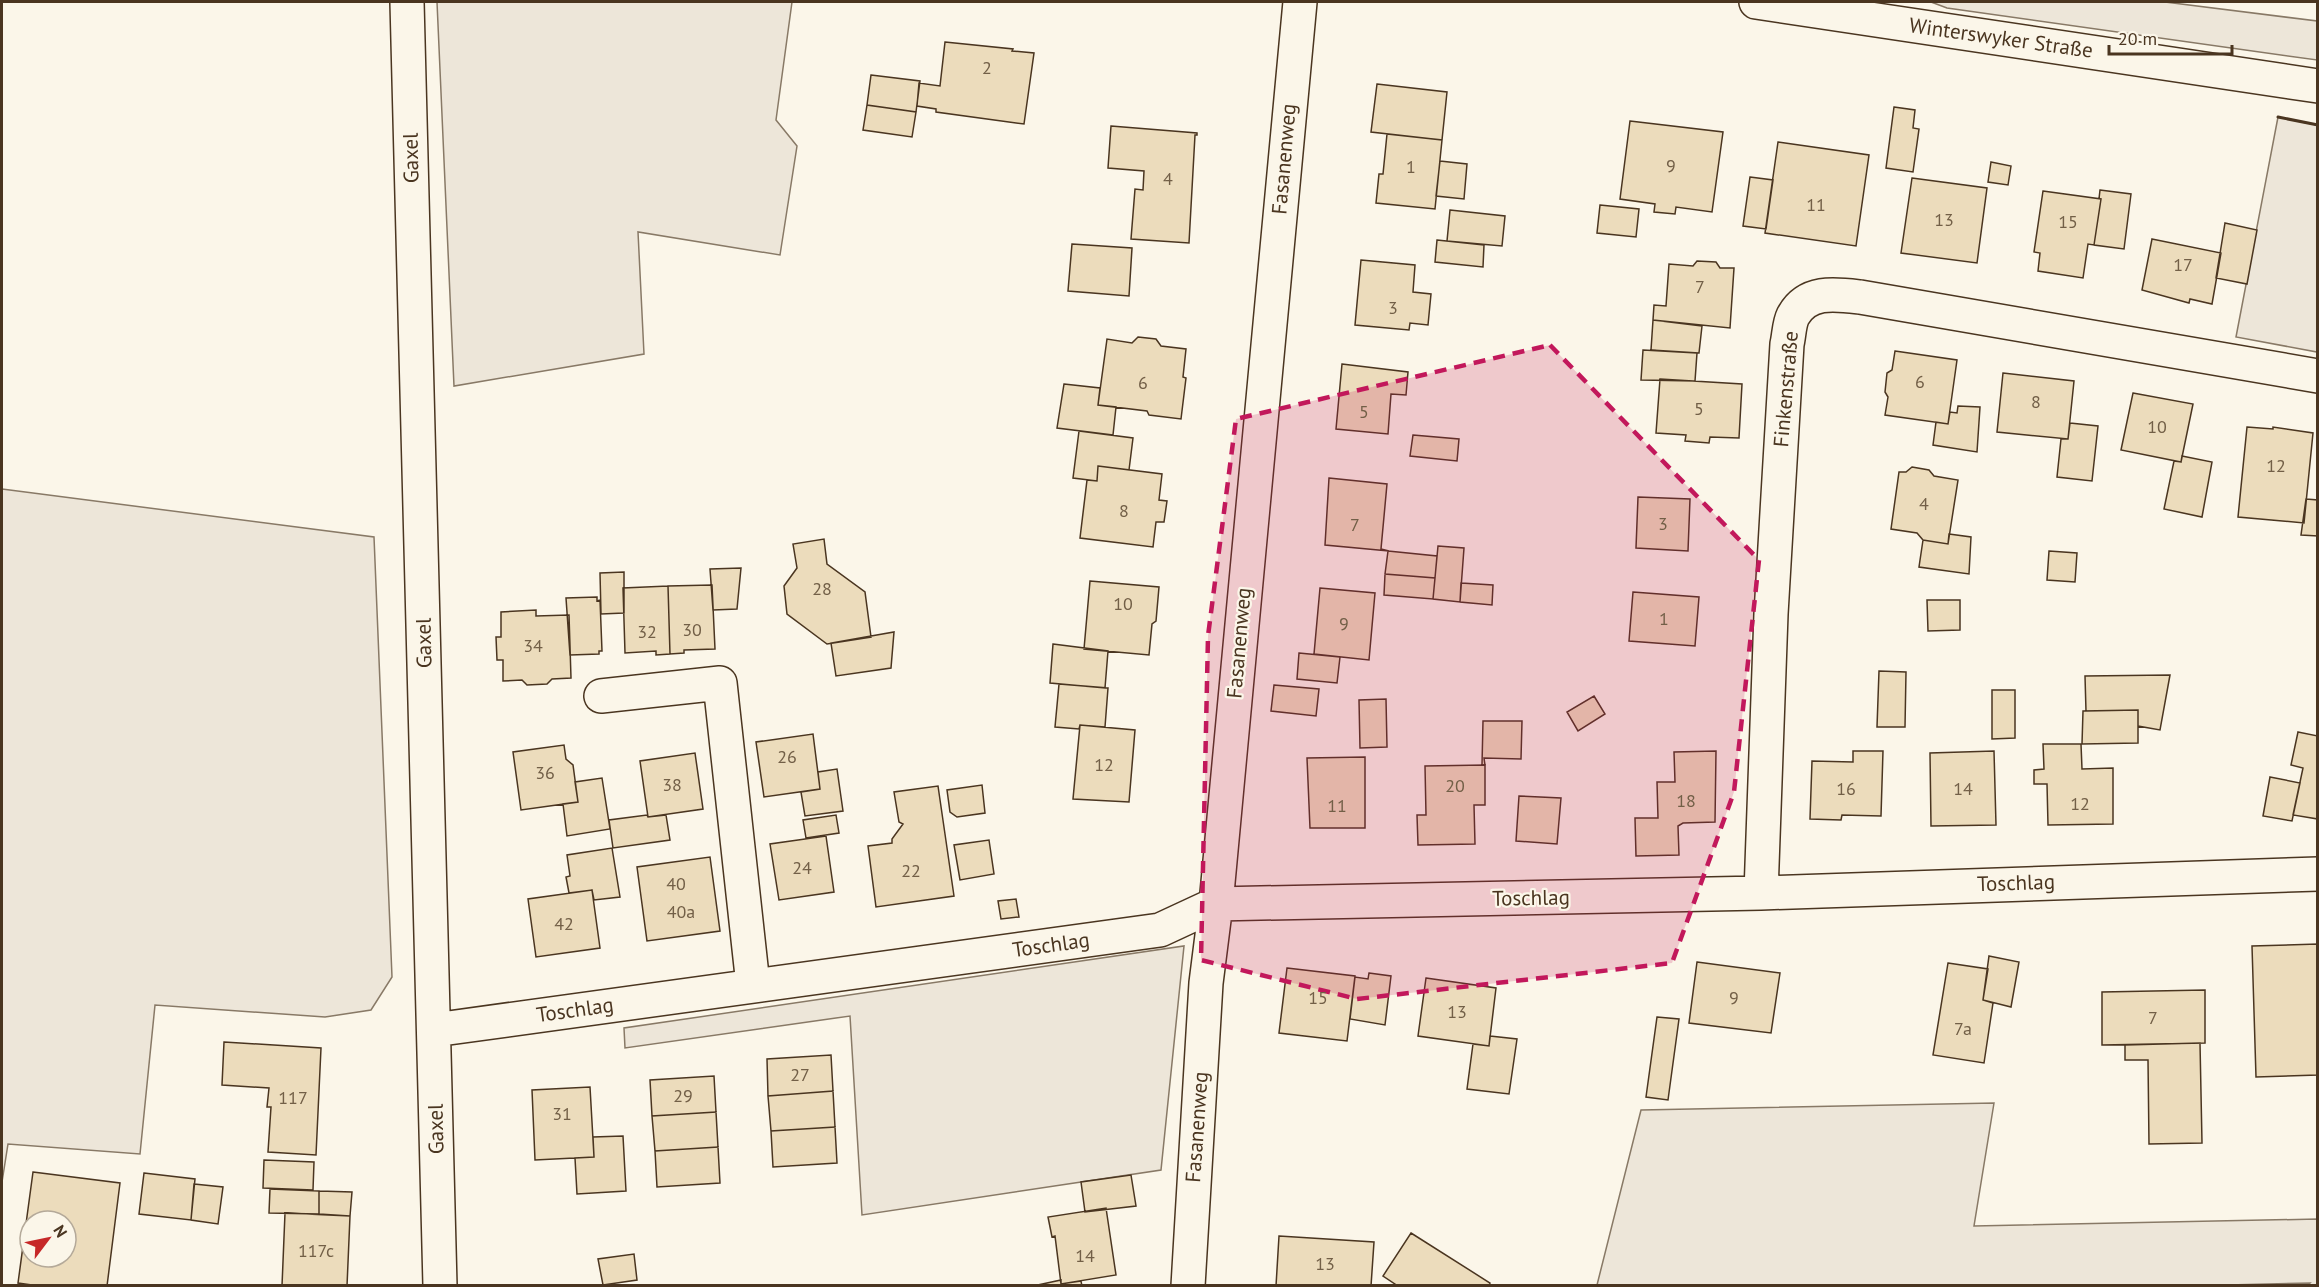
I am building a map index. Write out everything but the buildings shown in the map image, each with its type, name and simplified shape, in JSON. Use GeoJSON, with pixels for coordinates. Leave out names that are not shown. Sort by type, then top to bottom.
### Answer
{"type":"FeatureCollection","features":[{"type":"Feature","properties":{"kind":"street","name":"Gaxel"},"geometry":{"type":"LineString","coordinates":[[407,2],[440,1286]]}},
{"type":"Feature","properties":{"kind":"street","name":"Fasanenweg"},"geometry":{"type":"LineString","coordinates":[[1188,1286],[1206,983],[1216,904],[1225,783],[1300,2]]}},
{"type":"Feature","properties":{"kind":"street","name":"Winterswyker Straße"},"geometry":{"type":"LineString","coordinates":[[1756,2],[2311,83]]}},
{"type":"Feature","properties":{"kind":"street","name":"Finkenstraße"},"geometry":{"type":"LineString","coordinates":[[1761,893],[1771,614],[1787,344],[1792,317],[1809,299],[1832,294],[1860,297],[2318,376]]}},
{"type":"Feature","properties":{"kind":"street"},"geometry":{"type":"LineString","coordinates":[[602,696],[720,683],[753,985]]}},
{"type":"Feature","properties":{"kind":"street","name":"Toschlag"},"geometry":{"type":"LineString","coordinates":[[434,1030],[1160,930],[1216,904],[1761,893],[2318,874]]}},
{"type":"Feature","properties":{"kind":"highlighted area"},"geometry":{"type":"Polygon","coordinates":[[[1550,345],[1759,560],[1734,792],[1672,963],[1357,999],[1201,960],[1208,636],[1236,419],[1550,345]]]}},
{"type":"Feature","properties":{"kind":"shaded area"},"geometry":{"type":"Polygon","coordinates":[[[437,2],[792,2],[776,120],[797,146],[780,255],[638,232],[644,354],[454,386],[437,2]]]}},
{"type":"Feature","properties":{"kind":"shaded area"},"geometry":{"type":"Polygon","coordinates":[[[1931,2],[2165,2],[2317,21],[2317,60],[1947,8],[1931,2]]]}},
{"type":"Feature","properties":{"kind":"shaded area"},"geometry":{"type":"Polygon","coordinates":[[[2278,117],[2317,125],[2317,352],[2236,337],[2278,117]]]}},
{"type":"Feature","properties":{"kind":"shaded area"},"geometry":{"type":"Polygon","coordinates":[[[2,489],[374,537],[392,977],[371,1010],[325,1017],[155,1005],[140,1154],[8,1144],[2,1182],[2,489]]]}},
{"type":"Feature","properties":{"kind":"shaded area"},"geometry":{"type":"Polygon","coordinates":[[[1184,946],[1161,1170],[862,1215],[850,1016],[625,1048],[624,1028],[1184,946]]]}},
{"type":"Feature","properties":{"kind":"shaded area"},"geometry":{"type":"Polygon","coordinates":[[[1994,1103],[1974,1226],[2317,1219],[2317,1285],[2308,1285],[2310,1283],[2187,1286],[1597,1285],[1641,1110],[1994,1103]]]}},
{"type":"Feature","properties":{"kind":"wall"},"geometry":{"type":"LineString","coordinates":[[2278,117],[2318,125]]}}]}
